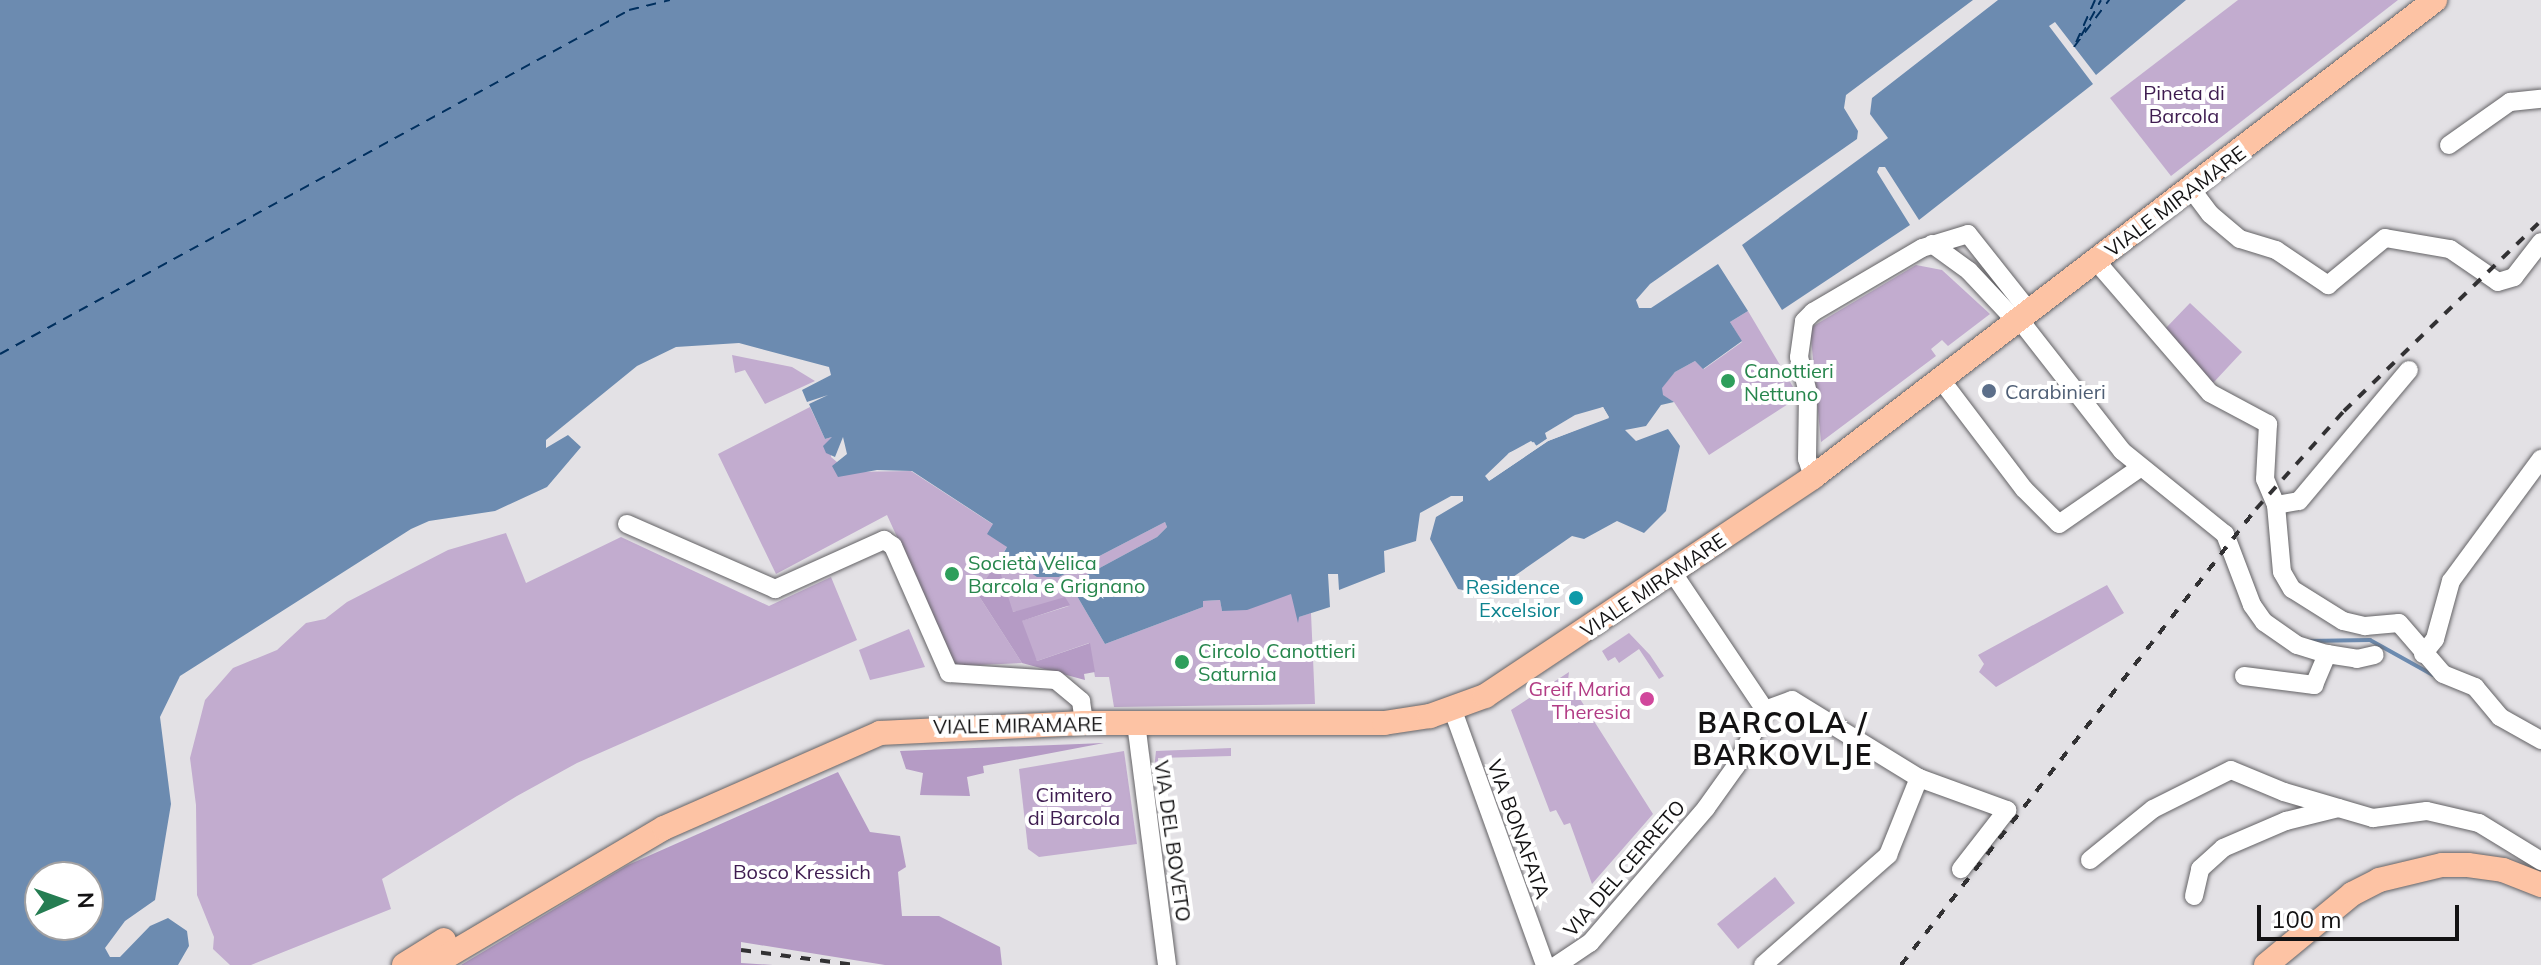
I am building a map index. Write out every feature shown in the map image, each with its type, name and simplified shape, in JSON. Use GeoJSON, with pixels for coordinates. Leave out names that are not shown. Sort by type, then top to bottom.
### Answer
{"type":"FeatureCollection","features":[{"type":"Feature","properties":{"kind":"main road","name":"VIALE MIRAMARE"},"geometry":{"type":"LineString","coordinates":[[404,965],[609,841],[880,733],[1084,723],[1384,723],[1452,708],[1505,684],[1813,477],[2192,190],[2435,0]]}},
{"type":"Feature","properties":{"kind":"main road","name":"VIALE MIRAMARE"},"geometry":{"type":"LineString","coordinates":[[432,965],[616,853],[726,796]]}},
{"type":"Feature","properties":{"kind":"main road"},"geometry":{"type":"LineString","coordinates":[[2266,965],[2352,894],[2379,880],[2442,865],[2468,865],[2503,870],[2541,885]]}},
{"type":"Feature","properties":{"kind":"street"},"geometry":{"type":"LineString","coordinates":[[2449,145],[2510,102],[2541,99]]}},
{"type":"Feature","properties":{"kind":"street"},"geometry":{"type":"LineString","coordinates":[[2192,190],[2210,214],[2240,239],[2276,250],[2328,285],[2385,238],[2450,249],[2498,282],[2514,277],[2541,242]]}},
{"type":"Feature","properties":{"kind":"street"},"geometry":{"type":"LineString","coordinates":[[1813,477],[1807,459],[1808,393],[1799,357],[1804,321],[1932,244],[1968,234],[2021,317],[2140,468],[2169,484],[2225,534],[2247,594],[2264,622],[2297,645],[2327,654],[2357,659],[2375,655]]}},
{"type":"Feature","properties":{"kind":"street"},"geometry":{"type":"LineString","coordinates":[[1932,244],[1969,271],[2021,317]]}},
{"type":"Feature","properties":{"kind":"street"},"geometry":{"type":"LineString","coordinates":[[2096,261],[2210,393],[2268,424],[2265,479],[2276,505],[2282,572],[2292,589],[2343,621],[2365,626],[2399,623],[2443,674],[2475,687],[2500,717],[2537,737]]}},
{"type":"Feature","properties":{"kind":"street"},"geometry":{"type":"LineString","coordinates":[[2276,505],[2299,501],[2409,370]]}},
{"type":"Feature","properties":{"kind":"street"},"geometry":{"type":"LineString","coordinates":[[1942,381],[2024,489],[2059,524],[2140,468]]}},
{"type":"Feature","properties":{"kind":"street"},"geometry":{"type":"LineString","coordinates":[[2423,654],[2435,639],[2451,581],[2541,459]]}},
{"type":"Feature","properties":{"kind":"street"},"geometry":{"type":"LineString","coordinates":[[627,524],[775,589],[884,540],[893,546],[949,673],[1056,680],[1081,701],[1084,723]]}},
{"type":"Feature","properties":{"kind":"street"},"geometry":{"type":"LineString","coordinates":[[1673,573],[1765,710],[1792,700],[1919,778],[2007,810],[1961,869]]}},
{"type":"Feature","properties":{"kind":"street"},"geometry":{"type":"LineString","coordinates":[[2244,676],[2314,685],[2327,654]]}},
{"type":"Feature","properties":{"kind":"street","name":"VIA BONAFATA"},"geometry":{"type":"LineString","coordinates":[[1452,708],[1545,965]]}},
{"type":"Feature","properties":{"kind":"street","name":"VIA DEL CERRETO"},"geometry":{"type":"LineString","coordinates":[[1570,963],[1706,808],[1765,710]]}},
{"type":"Feature","properties":{"kind":"street","name":"VIA DEL BOVETO"},"geometry":{"type":"LineString","coordinates":[[1136,723],[1167,965]]}},
{"type":"Feature","properties":{"kind":"street"},"geometry":{"type":"LineString","coordinates":[[2090,860],[2139,821],[2206,778],[2231,770],[2373,818],[2444,813],[2479,823],[2541,861]]}},
{"type":"Feature","properties":{"kind":"street"},"geometry":{"type":"LineString","coordinates":[[1763,965],[1888,855],[1919,778]]}},
{"type":"Feature","properties":{"kind":"street"},"geometry":{"type":"LineString","coordinates":[[2194,896],[2200,869],[2223,848],[2286,821],[2338,808]]}},
{"type":"Feature","properties":{"kind":"green space","name":"Pineta di Barcola"},"geometry":{"type":"Polygon","coordinates":[[[2238,0],[2398,0],[2171,176],[2110,98],[2238,0]]]}},
{"type":"Feature","properties":{"kind":"green space"},"geometry":{"type":"Polygon","coordinates":[[[1916,265],[1942,270],[1990,314],[1948,346],[1942,340],[1931,349],[1936,356],[1821,442],[1810,328],[1916,265]]]}},
{"type":"Feature","properties":{"kind":"green space"},"geometry":{"type":"Polygon","coordinates":[[[2190,303],[2242,352],[2213,383],[2164,330],[2190,303]]]}},
{"type":"Feature","properties":{"kind":"green space","name":"Canottieri Nettuno"},"geometry":{"type":"Polygon","coordinates":[[[1748,311],[1799,397],[1709,455],[1674,402],[1662,395],[1662,387],[1675,372],[1695,361],[1704,369],[1742,342],[1730,322],[1748,311]]]}},
{"type":"Feature","properties":{"kind":"green space"},"geometry":{"type":"Polygon","coordinates":[[[732,355],[792,367],[815,381],[765,404],[745,370],[735,373],[732,355]]]}},
{"type":"Feature","properties":{"kind":"green space"},"geometry":{"type":"Polygon","coordinates":[[[810,407],[825,439],[832,437],[831,457],[849,472],[911,471],[994,525],[1007,547],[1003,553],[1059,577],[1165,522],[1167,527],[1157,537],[1070,584],[1105,644],[1203,607],[1203,601],[1220,600],[1222,611],[1292,593],[1299,617],[1311,613],[1315,704],[1114,707],[1109,677],[1095,677],[1089,643],[1037,661],[1032,652],[1021,621],[1069,606],[1012,612],[1000,572],[977,593],[1022,663],[956,666],[887,515],[776,574],[718,454],[810,407]]]}},
{"type":"Feature","properties":{"kind":"green space"},"geometry":{"type":"Polygon","coordinates":[[[506,533],[526,583],[621,537],[769,606],[831,577],[857,640],[577,763],[517,796],[382,879],[391,909],[251,965],[230,965],[213,949],[214,937],[197,895],[196,805],[190,758],[205,700],[233,668],[277,650],[306,623],[325,619],[347,602],[448,550],[506,533]]]}},
{"type":"Feature","properties":{"kind":"green space"},"geometry":{"type":"Polygon","coordinates":[[[994,567],[1000,571],[1013,612],[1065,597],[1070,605],[1022,621],[1037,661],[1090,643],[1095,672],[1084,674],[1085,680],[1022,663],[977,593],[994,567]]]}},
{"type":"Feature","properties":{"kind":"green space"},"geometry":{"type":"Polygon","coordinates":[[[2107,585],[2124,613],[1996,687],[1979,672],[1984,664],[1978,655],[2107,585]]]}},
{"type":"Feature","properties":{"kind":"green space"},"geometry":{"type":"Polygon","coordinates":[[[909,629],[925,667],[870,680],[859,650],[909,629]]]}},
{"type":"Feature","properties":{"kind":"green space"},"geometry":{"type":"Polygon","coordinates":[[[1629,633],[1664,676],[1659,679],[1639,649],[1619,663],[1615,657],[1608,661],[1602,651],[1629,633]]]}},
{"type":"Feature","properties":{"kind":"green space"},"geometry":{"type":"Polygon","coordinates":[[[1569,672],[1568,680],[1653,814],[1592,884],[1570,823],[1564,825],[1556,810],[1550,812],[1511,710],[1569,672]]]}},
{"type":"Feature","properties":{"kind":"green space"},"geometry":{"type":"Polygon","coordinates":[[[1104,743],[983,766],[984,773],[967,777],[970,796],[920,795],[923,773],[906,769],[900,751],[1104,743]]]}},
{"type":"Feature","properties":{"kind":"green space"},"geometry":{"type":"Polygon","coordinates":[[[1231,748],[1231,756],[1158,758],[1158,778],[1167,779],[1167,784],[1157,785],[1153,778],[1156,751],[1231,748]]]}},
{"type":"Feature","properties":{"kind":"green space","name":"Cimitero di Barcola"},"geometry":{"type":"Polygon","coordinates":[[[1124,751],[1137,844],[1039,857],[1028,849],[1019,769],[1124,751]]]}},
{"type":"Feature","properties":{"kind":"green space","name":"Bosco Kressich"},"geometry":{"type":"Polygon","coordinates":[[[838,772],[870,832],[900,836],[906,867],[898,872],[902,916],[939,916],[1000,947],[1002,965],[885,965],[741,942],[741,963],[773,965],[461,965],[628,865],[838,772]]]}},
{"type":"Feature","properties":{"kind":"green space"},"geometry":{"type":"Polygon","coordinates":[[[1775,877],[1795,903],[1738,949],[1717,924],[1775,877]]]}},
{"type":"Feature","properties":{"kind":"water"},"geometry":{"type":"Polygon","coordinates":[[[0,0],[1973,0],[1846,95],[1844,108],[1858,131],[1857,139],[1650,284],[1636,300],[1639,308],[1651,308],[1718,264],[1748,311],[1730,322],[1742,341],[1703,369],[1695,361],[1675,372],[1662,388],[1663,395],[1674,402],[1661,405],[1646,426],[1625,430],[1636,441],[1668,429],[1680,446],[1666,511],[1644,533],[1617,521],[1584,539],[1572,536],[1487,595],[1458,589],[1430,539],[1436,517],[1463,501],[1463,496],[1451,496],[1420,513],[1416,541],[1384,551],[1385,572],[1339,590],[1338,574],[1328,574],[1330,607],[1299,617],[1298,623],[1291,594],[1247,610],[1222,611],[1220,600],[1203,601],[1203,607],[1105,644],[1070,584],[1157,537],[1167,527],[1165,522],[1059,577],[1037,577],[1003,554],[1007,547],[987,534],[993,524],[912,471],[877,470],[838,477],[832,466],[847,454],[843,437],[835,457],[826,453],[823,446],[832,437],[825,439],[809,404],[828,395],[807,402],[802,390],[831,375],[829,367],[739,343],[676,347],[637,366],[546,440],[546,448],[568,435],[581,447],[547,487],[495,511],[429,521],[411,529],[180,676],[160,717],[171,804],[155,900],[125,921],[105,948],[110,957],[120,957],[150,926],[168,918],[187,931],[189,946],[178,965],[0,965],[0,0]],[[1603,407],[1546,433],[1548,438],[1536,446],[1534,442],[1509,453],[1489,481],[1548,441],[1609,417],[1603,407]]]}},
{"type":"Feature","properties":{"kind":"water"},"geometry":{"type":"Polygon","coordinates":[[[1998,0],[2186,0],[2096,75],[2055,22],[2049,26],[2093,84],[1919,220],[1885,167],[1879,167],[1877,172],[1910,225],[1782,310],[1742,245],[1888,138],[1870,114],[1872,98],[1998,0]]]}},
{"type":"Feature","properties":{"kind":"pier"},"geometry":{"type":"Polygon","coordinates":[[[1603,407],[1609,418],[1548,441],[1489,481],[1485,476],[1509,453],[1531,441],[1537,446],[1547,439],[1545,433],[1575,415],[1603,407]]]}},
{"type":"Feature","properties":{"kind":"waterway"},"geometry":{"type":"LineString","coordinates":[[2308,641],[2370,640],[2433,675]]}},
{"type":"Feature","properties":{"kind":"ferry route"},"geometry":{"type":"LineString","coordinates":[[0,354],[629,10],[670,0]]}},
{"type":"Feature","properties":{"kind":"ferry route"},"geometry":{"type":"LineString","coordinates":[[2095,0],[2074,47],[2109,0]]}},
{"type":"Feature","properties":{"kind":"ferry route"},"geometry":{"type":"LineString","coordinates":[[2081,36],[2101,0]]}},
{"type":"Feature","properties":{"kind":"railway"},"geometry":{"type":"LineString","coordinates":[[1901,965],[2256,509],[2344,411],[2541,221]]}},
{"type":"Feature","properties":{"kind":"railway"},"geometry":{"type":"LineString","coordinates":[[741,950],[855,965]]}},
{"type":"Feature","properties":{"kind":"place","name":"Canottieri Nettuno"},"geometry":{"type":"Point","coordinates":[1728,381]}},
{"type":"Feature","properties":{"kind":"place","name":"Carabinieri"},"geometry":{"type":"Point","coordinates":[1989,391]}},
{"type":"Feature","properties":{"kind":"place","name":"Società Velica Barcola e Grignano"},"geometry":{"type":"Point","coordinates":[952,574]}},
{"type":"Feature","properties":{"kind":"place","name":"Residence Excelsior"},"geometry":{"type":"Point","coordinates":[1576,598]}},
{"type":"Feature","properties":{"kind":"place","name":"Circolo Canottieri Saturnia"},"geometry":{"type":"Point","coordinates":[1182,662]}},
{"type":"Feature","properties":{"kind":"place","name":"Greif Maria Theresia"},"geometry":{"type":"Point","coordinates":[1647,699]}},
{"type":"Feature","properties":{"kind":"district","name":"BARCOLA / BARKOVLJE"},"geometry":{"type":"Point","coordinates":[1783,739]}}]}
